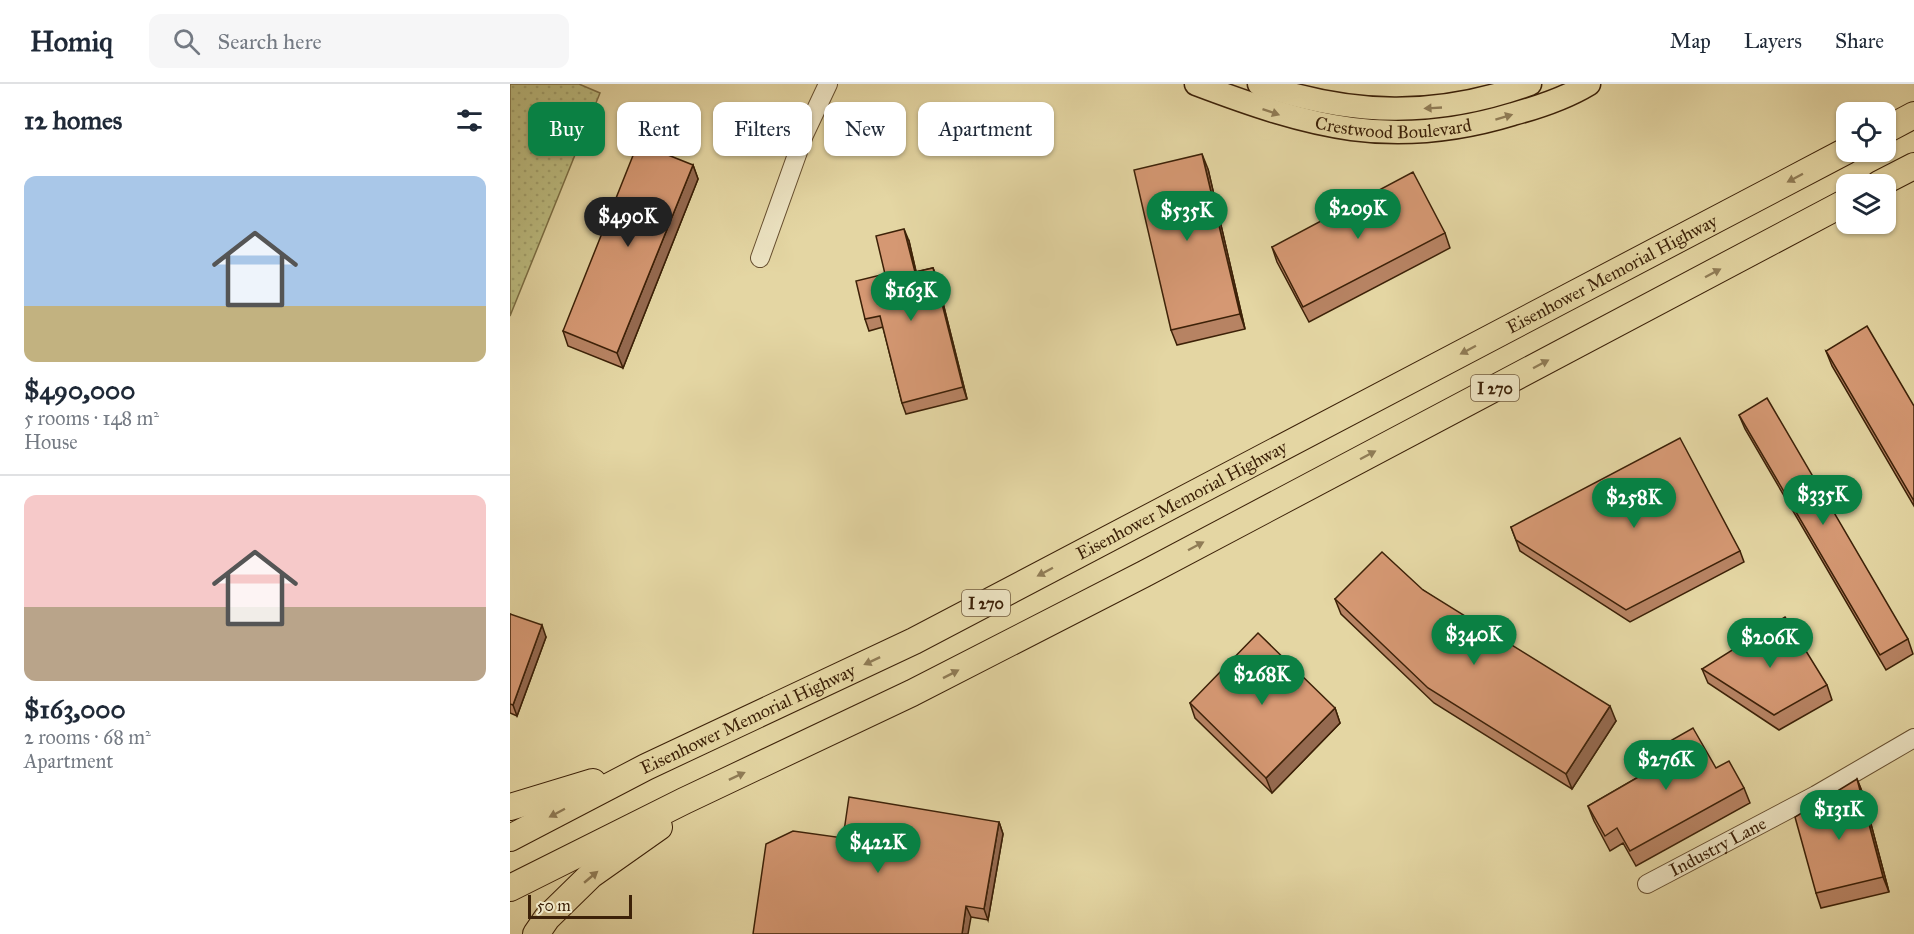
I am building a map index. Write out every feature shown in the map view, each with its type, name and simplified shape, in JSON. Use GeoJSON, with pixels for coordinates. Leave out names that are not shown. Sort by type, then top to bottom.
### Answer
{"type":"FeatureCollection","features":[{"type":"Feature","properties":{"kind":"highway"},"geometry":{"type":"LineString","coordinates":[[1896,125],[1914,115]]}},
{"type":"Feature","properties":{"kind":"highway","name":"Eisenhower Memorial Highway"},"geometry":{"type":"LineString","coordinates":[[510,838],[645,767],[914,641],[1836,156]]}},
{"type":"Feature","properties":{"kind":"highway"},"geometry":{"type":"LineString","coordinates":[[1896,176],[1914,166]]}},
{"type":"Feature","properties":{"kind":"highway","name":"I 270"},"geometry":{"type":"LineString","coordinates":[[510,888],[684,801],[912,693],[1836,207]]}},
{"type":"Feature","properties":{"kind":"highway"},"geometry":{"type":"LineString","coordinates":[[510,807],[645,767]]}},
{"type":"Feature","properties":{"kind":"highway"},"geometry":{"type":"LineString","coordinates":[[536,934],[547,918],[591,875],[657,830],[684,801]]}},
{"type":"Feature","properties":{"kind":"main road","name":"Crestwood Boulevard"},"geometry":{"type":"LineString","coordinates":[[1196,84],[1275,114],[1324,126],[1380,133],[1444,131],[1492,120],[1559,99],[1589,84]]}},
{"type":"Feature","properties":{"kind":"main road","name":"Crestwood Boulevard"},"geometry":{"type":"LineString","coordinates":[[1259,84],[1328,104],[1391,110],[1441,108],[1490,99],[1530,84]]}},
{"type":"Feature","properties":{"kind":"street"},"geometry":{"type":"LineString","coordinates":[[760,258],[804,135],[828,84]]}},
{"type":"Feature","properties":{"kind":"street","name":"Industry Lane"},"geometry":{"type":"LineString","coordinates":[[1647,884],[1816,795],[1914,738]]}},
{"type":"Feature","properties":{"kind":"green space"},"geometry":{"type":"Polygon","coordinates":[[[510,84],[579,84],[600,93],[596,102],[528,102],[528,156],[575,156],[510,316],[510,84]]]}},
{"type":"Feature","properties":{"kind":"building"},"geometry":{"type":"Polygon","coordinates":[[[1202,154],[1240,314],[1171,330],[1134,170],[1202,154]]]}},
{"type":"Feature","properties":{"kind":"building"},"geometry":{"type":"Polygon","coordinates":[[[633,156],[670,156],[693,165],[617,353],[563,331],[633,156]]]}},
{"type":"Feature","properties":{"kind":"building"},"geometry":{"type":"Polygon","coordinates":[[[1413,172],[1445,233],[1303,307],[1272,247],[1413,172]]]}},
{"type":"Feature","properties":{"kind":"building"},"geometry":{"type":"Polygon","coordinates":[[[904,229],[915,272],[933,268],[963,387],[902,403],[880,316],[865,319],[856,281],[885,274],[876,236],[904,229]]]}},
{"type":"Feature","properties":{"kind":"building"},"geometry":{"type":"Polygon","coordinates":[[[1867,326],[1914,406],[1914,501],[1826,351],[1867,326]]]}},
{"type":"Feature","properties":{"kind":"building"},"geometry":{"type":"Polygon","coordinates":[[[1767,398],[1908,639],[1880,655],[1739,415],[1767,398]]]}},
{"type":"Feature","properties":{"kind":"building"},"geometry":{"type":"Polygon","coordinates":[[[1680,438],[1740,551],[1626,610],[1516,540],[1511,527],[1680,438]]]}},
{"type":"Feature","properties":{"kind":"building"},"geometry":{"type":"Polygon","coordinates":[[[1382,552],[1423,590],[1610,706],[1566,774],[1428,688],[1335,599],[1382,552]]]}},
{"type":"Feature","properties":{"kind":"building"},"geometry":{"type":"Polygon","coordinates":[[[510,614],[542,625],[513,705],[510,704],[510,614]]]}},
{"type":"Feature","properties":{"kind":"building"},"geometry":{"type":"Polygon","coordinates":[[[1785,617],[1827,685],[1774,715],[1702,669],[1785,617]]]}},
{"type":"Feature","properties":{"kind":"building"},"geometry":{"type":"Polygon","coordinates":[[[1258,633],[1335,708],[1266,778],[1190,703],[1258,633]]]}},
{"type":"Feature","properties":{"kind":"building"},"geometry":{"type":"Polygon","coordinates":[[[1693,728],[1716,768],[1729,761],[1744,788],[1630,851],[1617,828],[1605,836],[1588,806],[1642,775],[1635,761],[1693,728]]]}},
{"type":"Feature","properties":{"kind":"building"},"geometry":{"type":"Polygon","coordinates":[[[1857,779],[1883,877],[1816,893],[1795,817],[1857,779]]]}},
{"type":"Feature","properties":{"kind":"building"},"geometry":{"type":"Polygon","coordinates":[[[849,797],[999,822],[984,909],[966,906],[962,934],[753,934],[766,844],[793,831],[843,838],[849,797]]]}}]}
